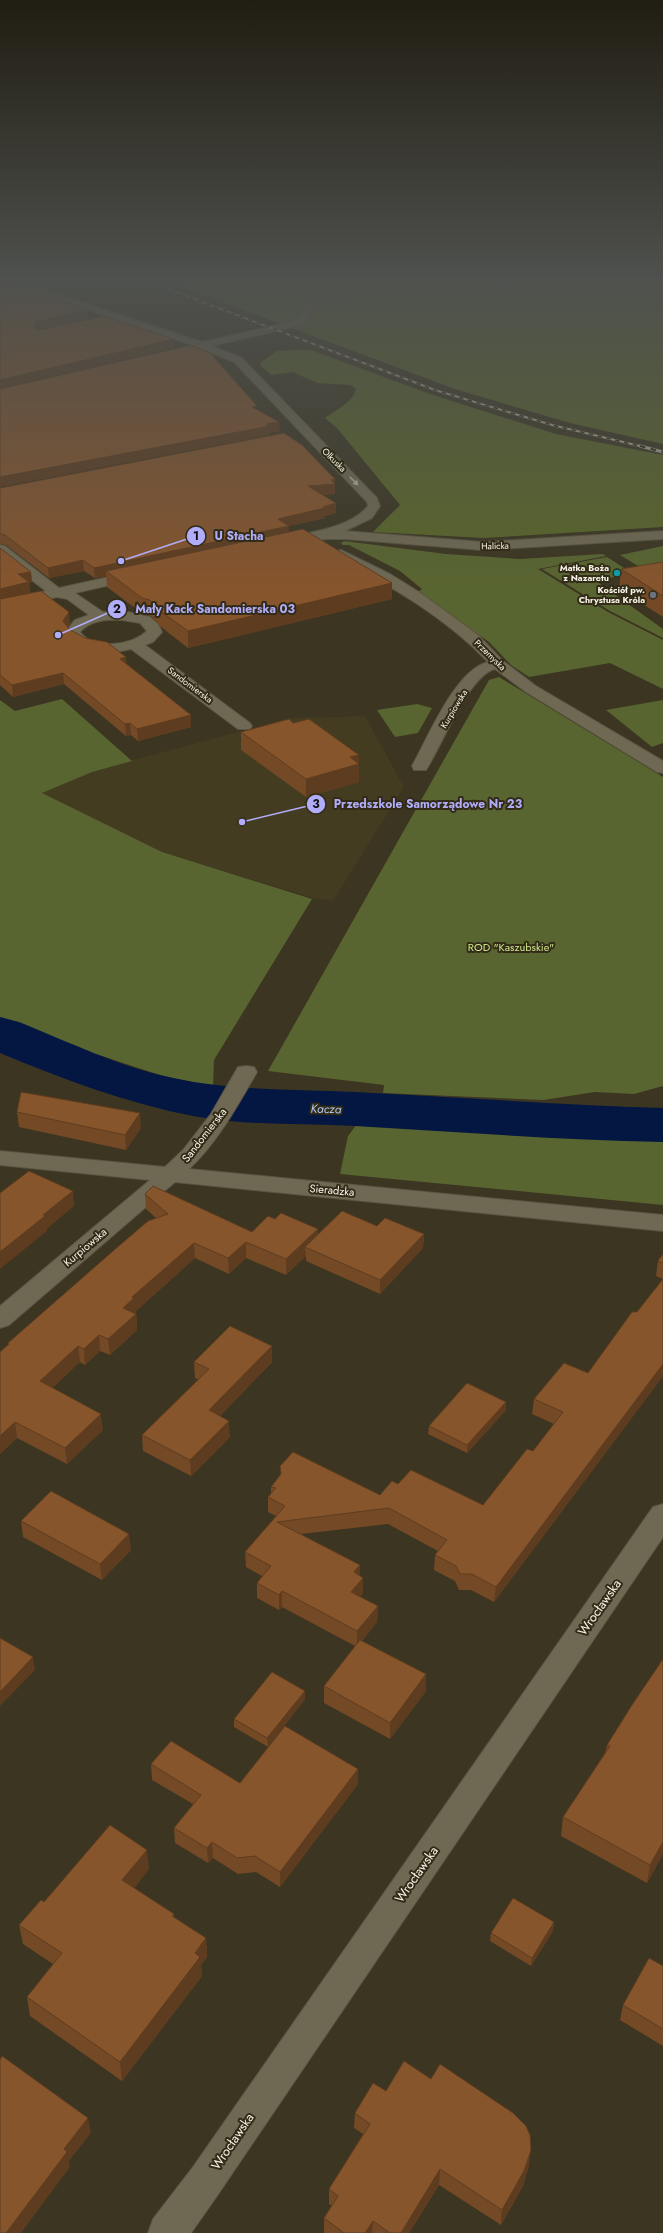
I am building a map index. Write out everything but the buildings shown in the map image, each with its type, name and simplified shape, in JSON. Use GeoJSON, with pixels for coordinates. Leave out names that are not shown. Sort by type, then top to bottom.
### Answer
{"type":"FeatureCollection","features":[{"type":"Feature","properties":{"kind":"street","name":"Olkuska"},"geometry":{"type":"LineString","coordinates":[[262,385],[306,433],[373,501],[374,506],[367,515],[326,535]]}},
{"type":"Feature","properties":{"kind":"street"},"geometry":{"type":"LineString","coordinates":[[291,436],[306,433]]}},
{"type":"Feature","properties":{"kind":"street"},"geometry":{"type":"LineString","coordinates":[[270,545],[326,535]]}},
{"type":"Feature","properties":{"kind":"street","name":"Halicka"},"geometry":{"type":"LineString","coordinates":[[326,535],[369,536],[469,546],[663,535]]}},
{"type":"Feature","properties":{"kind":"street","name":"Przemyska"},"geometry":{"type":"LineString","coordinates":[[326,535],[326,544],[329,547],[385,577],[414,595],[473,638],[498,664],[531,689],[663,768]]}},
{"type":"Feature","properties":{"kind":"street"},"geometry":{"type":"LineString","coordinates":[[0,549],[56,592],[72,596],[100,616]]}},
{"type":"Feature","properties":{"kind":"street"},"geometry":{"type":"LineString","coordinates":[[0,605],[152,571]]}},
{"type":"Feature","properties":{"kind":"street"},"geometry":{"type":"LineString","coordinates":[[100,616],[133,616],[146,620],[153,625],[155,632],[151,636],[135,644],[100,647],[85,644],[75,639],[72,632],[76,626],[86,620],[100,616]]}},
{"type":"Feature","properties":{"kind":"street","name":"Sandomierska"},"geometry":{"type":"LineString","coordinates":[[135,644],[244,726]]}},
{"type":"Feature","properties":{"kind":"street","name":"Kurpiowska"},"geometry":{"type":"LineString","coordinates":[[420,766],[460,696],[470,682],[482,669],[498,664]]}},
{"type":"Feature","properties":{"kind":"street","name":"Sandomierska"},"geometry":{"type":"LineString","coordinates":[[170,1175],[191,1155],[221,1116],[246,1072]]}},
{"type":"Feature","properties":{"kind":"street","name":"Sieradzka"},"geometry":{"type":"LineString","coordinates":[[0,1158],[663,1222]]}},
{"type":"Feature","properties":{"kind":"street","name":"Kurpiowska"},"geometry":{"type":"LineString","coordinates":[[0,1320],[170,1175]]}},
{"type":"Feature","properties":{"kind":"street","name":"Wrocławska"},"geometry":{"type":"LineString","coordinates":[[166,2233],[215,2167],[663,1515]]}},
{"type":"Feature","properties":{"kind":"shaded area"},"geometry":{"type":"Polygon","coordinates":[[[365,716],[404,787],[333,901],[313,898],[162,852],[41,793],[92,771],[291,718],[365,716]]]}},
{"type":"Feature","properties":{"kind":"green space"},"geometry":{"type":"Polygon","coordinates":[[[350,385],[406,385],[556,434],[663,455],[663,527],[484,538],[373,532],[400,505],[337,428],[325,418],[348,402],[356,389],[350,385]]]}},
{"type":"Feature","properties":{"kind":"green space"},"geometry":{"type":"Polygon","coordinates":[[[445,385],[663,385],[663,444],[570,423],[445,385]]]}},
{"type":"Feature","properties":{"kind":"green space"},"geometry":{"type":"Polygon","coordinates":[[[344,541],[446,554],[520,559],[603,554],[606,556],[538,569],[608,612],[663,640],[663,689],[610,663],[529,677],[511,665],[489,642],[418,592],[422,589],[400,571],[349,545],[343,545],[341,543],[344,541]]]}},
{"type":"Feature","properties":{"kind":"green space"},"geometry":{"type":"Polygon","coordinates":[[[663,546],[663,568],[648,572],[620,555],[663,546]]]}},
{"type":"Feature","properties":{"kind":"green space"},"geometry":{"type":"Polygon","coordinates":[[[607,557],[632,573],[596,581],[663,629],[663,638],[610,611],[542,569],[607,557]]]}},
{"type":"Feature","properties":{"kind":"green space","name":"ROD \"Kaszubskie\""},"geometry":{"type":"Polygon","coordinates":[[[499,677],[663,777],[663,1086],[634,1094],[595,1092],[543,1100],[383,1093],[384,1085],[268,1071],[489,680],[499,677]]]}},
{"type":"Feature","properties":{"kind":"green space"},"geometry":{"type":"Polygon","coordinates":[[[62,699],[132,761],[92,772],[42,793],[162,852],[312,899],[214,1060],[213,1087],[160,1075],[0,1023],[0,700],[15,711],[62,699]]]}},
{"type":"Feature","properties":{"kind":"green space"},"geometry":{"type":"Polygon","coordinates":[[[663,700],[663,743],[652,747],[606,710],[663,700]]]}},
{"type":"Feature","properties":{"kind":"green space"},"geometry":{"type":"Polygon","coordinates":[[[417,704],[432,708],[418,733],[395,737],[377,710],[417,704]]]}},
{"type":"Feature","properties":{"kind":"green space"},"geometry":{"type":"Polygon","coordinates":[[[360,1120],[663,1132],[663,1205],[340,1174],[348,1136],[360,1120]]]}},
{"type":"Feature","properties":{"kind":"waterway","name":"Kacza"},"geometry":{"type":"LineString","coordinates":[[0,1033],[118,1080],[167,1094],[232,1105],[354,1109],[547,1121],[663,1125]]}},
{"type":"Feature","properties":{"kind":"railway"},"geometry":{"type":"LineString","coordinates":[[422,385],[552,425],[642,447]]}},
{"type":"Feature","properties":{"kind":"railway"},"geometry":{"type":"LineString","coordinates":[[642,447],[663,452]]}},
{"type":"Feature","properties":{"kind":"place","name":"U Stacha"},"geometry":{"type":"Point","coordinates":[121,561]}},
{"type":"Feature","properties":{"kind":"place","name":"Matka Boża z Nazaretu"},"geometry":{"type":"Point","coordinates":[617,573]}},
{"type":"Feature","properties":{"kind":"place","name":"Kościół pw. Chrystusa Króla"},"geometry":{"type":"Point","coordinates":[653,595]}},
{"type":"Feature","properties":{"kind":"place","name":"Mały Kack Sandomierska 03"},"geometry":{"type":"Point","coordinates":[58,635]}},
{"type":"Feature","properties":{"kind":"place","name":"Przedszkole Samorządowe Nr 23"},"geometry":{"type":"Point","coordinates":[242,822]}}]}
